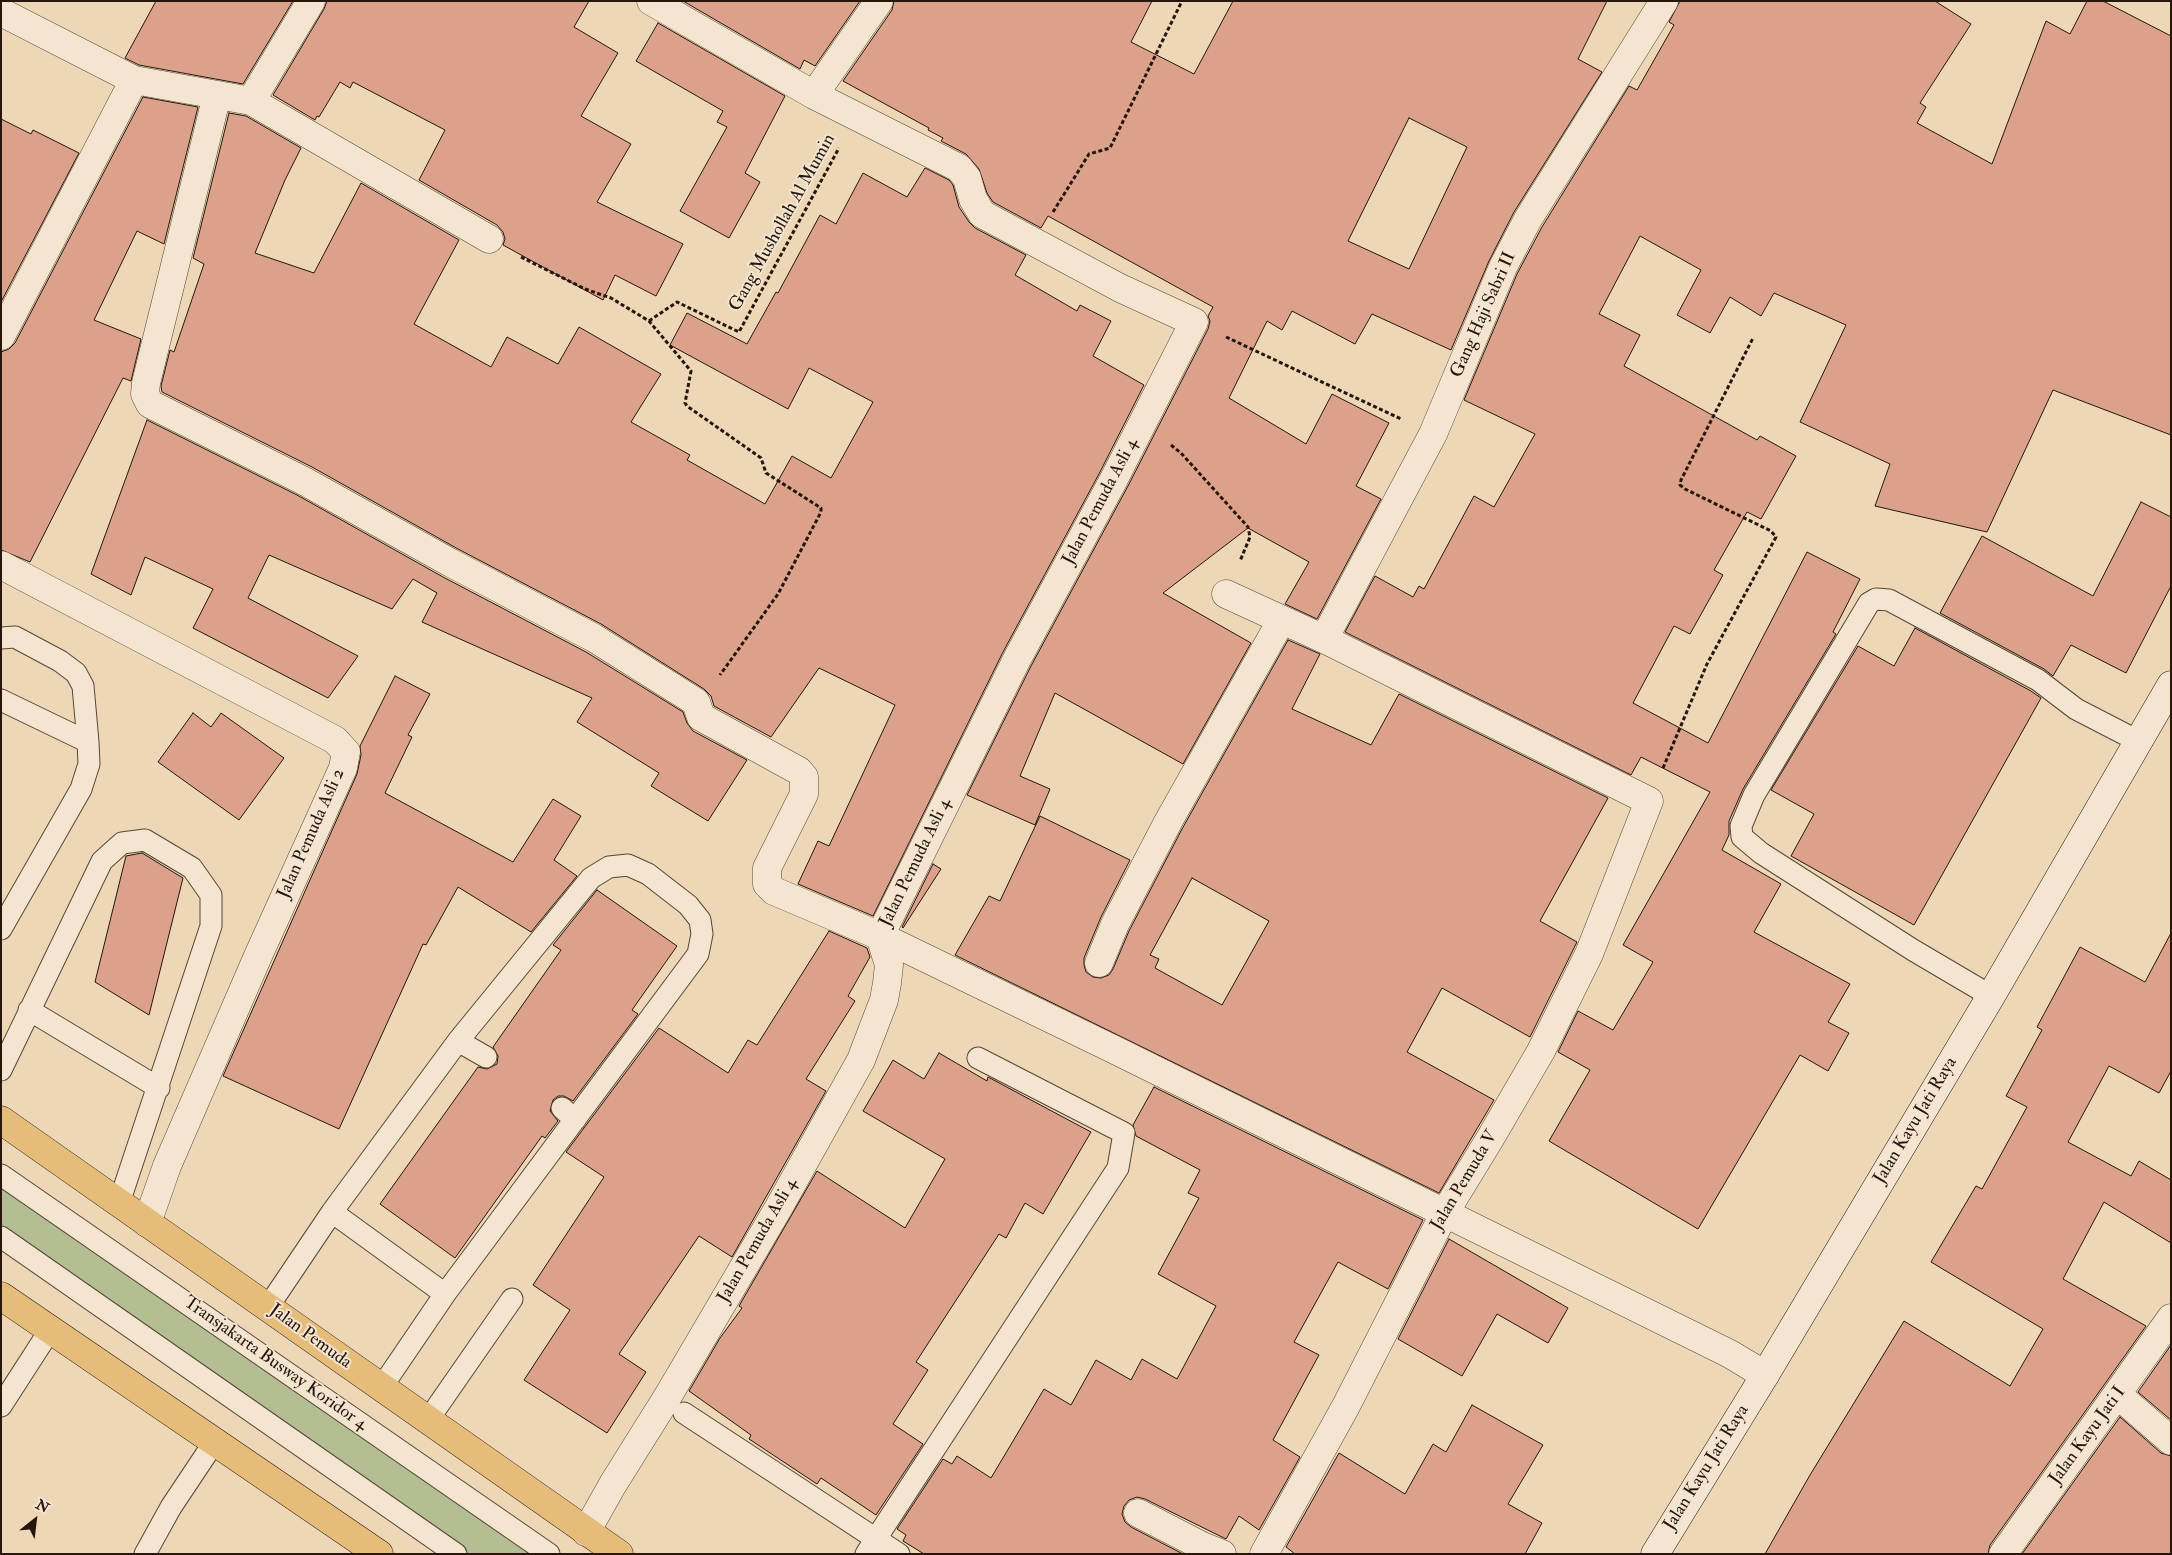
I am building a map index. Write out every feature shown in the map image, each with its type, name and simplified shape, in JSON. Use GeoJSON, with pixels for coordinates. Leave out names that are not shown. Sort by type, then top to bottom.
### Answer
{"type":"FeatureCollection","features":[{"type":"Feature","properties":{"kind":"main road","name":"Jalan Pemuda"},"geometry":{"type":"LineString","coordinates":[[1,1120],[619,1554]]}},
{"type":"Feature","properties":{"kind":"main road"},"geometry":{"type":"LineString","coordinates":[[1,1296],[379,1554]]}},
{"type":"Feature","properties":{"kind":"street"},"geometry":{"type":"LineString","coordinates":[[251,101],[311,1]]}},
{"type":"Feature","properties":{"kind":"street"},"geometry":{"type":"LineString","coordinates":[[651,1],[814,95],[959,168],[967,178],[973,199],[982,214],[1120,288],[1194,322]]}},
{"type":"Feature","properties":{"kind":"street"},"geometry":{"type":"LineString","coordinates":[[814,95],[879,1]]}},
{"type":"Feature","properties":{"kind":"street","name":"Gang Haji Sabri II"},"geometry":{"type":"LineString","coordinates":[[1324,639],[1433,434],[1507,259],[1528,220],[1664,1]]}},
{"type":"Feature","properties":{"kind":"street"},"geometry":{"type":"LineString","coordinates":[[9,10],[134,80],[251,101],[489,240]]}},
{"type":"Feature","properties":{"kind":"street"},"geometry":{"type":"LineString","coordinates":[[1,336],[134,80]]}},
{"type":"Feature","properties":{"kind":"street"},"geometry":{"type":"LineString","coordinates":[[217,95],[146,383],[145,394],[150,404],[304,480],[451,563],[594,638],[696,702],[701,717],[798,771],[804,777],[804,794],[767,868],[767,884],[774,891],[880,936],[1730,1354],[1764,1375]]}},
{"type":"Feature","properties":{"kind":"street","name":"Jalan Pemuda Asli 4"},"geometry":{"type":"LineString","coordinates":[[586,1532],[613,1484],[668,1396],[862,1060],[884,1000],[887,984],[889,965],[880,936],[1016,658],[1194,322]]}},
{"type":"Feature","properties":{"kind":"street","name":"Jalan Pemuda Asli 2"},"geometry":{"type":"LineString","coordinates":[[1,565],[335,740],[346,752],[344,768],[258,956],[167,1166],[148,1223]]}},
{"type":"Feature","properties":{"kind":"street"},"geometry":{"type":"LineString","coordinates":[[1226,594],[1324,639],[1649,801]]}},
{"type":"Feature","properties":{"kind":"street"},"geometry":{"type":"LineString","coordinates":[[1099,963],[1116,924],[1168,822],[1281,620]]}},
{"type":"Feature","properties":{"kind":"street","name":"Jalan Kayu Jati Raya"},"geometry":{"type":"LineString","coordinates":[[1655,1554],[1991,996],[2171,685]]}},
{"type":"Feature","properties":{"kind":"street","name":"Jalan Pemuda V"},"geometry":{"type":"LineString","coordinates":[[1264,1554],[1346,1406],[1444,1214],[1541,1051],[1590,954],[1649,801]]}},
{"type":"Feature","properties":{"kind":"street","name":"Jalan Kayu Jati I"},"geometry":{"type":"LineString","coordinates":[[2004,1554],[2171,1318]]}},
{"type":"Feature","properties":{"kind":"street"},"geometry":{"type":"LineString","coordinates":[[2118,1395],[2171,1441]]}},
{"type":"Feature","properties":{"kind":"street"},"geometry":{"type":"LineString","coordinates":[[1138,1513],[1202,1546],[1222,1554]]}},
{"type":"Feature","properties":{"kind":"lane"},"geometry":{"type":"LineString","coordinates":[[1991,996],[1761,853],[1742,837],[1741,826],[1754,794],[1868,603],[1876,598],[1889,600],[2038,680],[2076,709],[2138,742]]}},
{"type":"Feature","properties":{"kind":"lane"},"geometry":{"type":"LineString","coordinates":[[1,638],[15,637],[60,661],[76,673],[83,686],[90,764],[80,788],[1,929]]}},
{"type":"Feature","properties":{"kind":"lane"},"geometry":{"type":"LineString","coordinates":[[1,700],[88,742]]}},
{"type":"Feature","properties":{"kind":"lane"},"geometry":{"type":"LineString","coordinates":[[1,1070],[102,860],[122,844],[145,840],[192,868],[211,895],[211,926],[159,1088],[119,1203]]}},
{"type":"Feature","properties":{"kind":"lane"},"geometry":{"type":"LineString","coordinates":[[268,1307],[332,1212],[458,1040],[591,878],[609,867],[628,866],[648,874],[688,906],[700,920],[702,934],[698,954],[569,1114],[381,1388]]}},
{"type":"Feature","properties":{"kind":"lane"},"geometry":{"type":"LineString","coordinates":[[29,1010],[159,1088]]}},
{"type":"Feature","properties":{"kind":"lane"},"geometry":{"type":"LineString","coordinates":[[458,1040],[486,1056]]}},
{"type":"Feature","properties":{"kind":"lane"},"geometry":{"type":"LineString","coordinates":[[871,1546],[1118,1168],[1124,1133],[978,1058]]}},
{"type":"Feature","properties":{"kind":"lane","name":"Transjakarta Busway Koridor 4"},"geometry":{"type":"LineString","coordinates":[[1,1175],[549,1554]]}},
{"type":"Feature","properties":{"kind":"lane"},"geometry":{"type":"LineString","coordinates":[[332,1212],[445,1294]]}},
{"type":"Feature","properties":{"kind":"lane"},"geometry":{"type":"LineString","coordinates":[[1,1237],[456,1554]]}},
{"type":"Feature","properties":{"kind":"lane"},"geometry":{"type":"LineString","coordinates":[[428,1420],[512,1299]]}},
{"type":"Feature","properties":{"kind":"lane"},"geometry":{"type":"LineString","coordinates":[[1,1406],[50,1330]]}},
{"type":"Feature","properties":{"kind":"lane"},"geometry":{"type":"LineString","coordinates":[[684,1413],[871,1546],[899,1554]]}},
{"type":"Feature","properties":{"kind":"lane"},"geometry":{"type":"LineString","coordinates":[[145,1554],[171,1507],[215,1441]]}},
{"type":"Feature","properties":{"kind":"path"},"geometry":{"type":"LineString","coordinates":[[1034,242],[1089,154],[1110,148],[1182,1]]}},
{"type":"Feature","properties":{"kind":"path","name":"Gang Mushollah Al Mumin"},"geometry":{"type":"LineString","coordinates":[[649,321],[677,302],[739,332],[857,116]]}},
{"type":"Feature","properties":{"kind":"path"},"geometry":{"type":"LineString","coordinates":[[489,240],[585,290],[611,298],[649,321],[690,371],[685,404],[761,458],[766,473],[819,506],[821,512],[778,594],[698,705]]}},
{"type":"Feature","properties":{"kind":"path"},"geometry":{"type":"LineString","coordinates":[[1194,322],[1433,434]]}},
{"type":"Feature","properties":{"kind":"path"},"geometry":{"type":"LineString","coordinates":[[1649,801],[1706,664],[1776,537],[1771,531],[1680,485],[1753,338]]}},
{"type":"Feature","properties":{"kind":"path"},"geometry":{"type":"LineString","coordinates":[[1140,427],[1181,453],[1248,527],[1250,537],[1226,594]]}},
{"type":"Feature","properties":{"kind":"green space"},"geometry":{"type":"Polygon","coordinates":[[[1,1175],[548,1554],[456,1554],[1,1237],[1,1175]]]}},
{"type":"Feature","properties":{"kind":"building"},"geometry":{"type":"Polygon","coordinates":[[[156,1],[293,1],[243,84],[139,65],[125,58],[156,1]]]}},
{"type":"Feature","properties":{"kind":"building"},"geometry":{"type":"Polygon","coordinates":[[[327,1],[589,1],[574,27],[618,53],[581,116],[631,144],[597,202],[683,244],[656,296],[615,275],[603,300],[503,245],[505,239],[503,232],[497,225],[419,180],[445,130],[353,82],[350,88],[340,82],[319,117],[317,116],[315,120],[273,95],[327,1]]]}},
{"type":"Feature","properties":{"kind":"building"},"geometry":{"type":"Polygon","coordinates":[[[683,1],[860,1],[815,66],[804,60],[800,69],[683,1]]]}},
{"type":"Feature","properties":{"kind":"building"},"geometry":{"type":"Polygon","coordinates":[[[894,1],[1152,1],[1131,42],[1194,74],[1233,1],[1607,1],[1578,59],[1602,72],[1514,212],[1489,261],[1451,350],[1372,314],[1355,344],[1292,311],[1282,330],[1267,321],[1229,398],[1306,444],[1332,394],[1389,423],[1356,486],[1381,499],[1317,619],[1285,604],[1309,562],[1248,528],[1163,593],[1251,643],[1183,764],[1055,693],[1020,776],[1050,789],[1035,825],[967,795],[1031,666],[1128,486],[1208,329],[1210,321],[1208,316],[1213,307],[1048,216],[1041,228],[993,202],[987,193],[979,169],[966,154],[941,141],[943,138],[928,130],[929,128],[843,81],[892,10],[894,1]],[[1409,118],[1348,241],[1409,269],[1467,147],[1409,118]]]}},
{"type":"Feature","properties":{"kind":"building"},"geometry":{"type":"Polygon","coordinates":[[[1680,1],[1935,1],[1971,24],[1920,103],[1926,107],[1917,123],[1992,164],[2046,21],[2070,34],[2087,1],[2103,1],[2171,36],[2171,435],[2053,390],[1987,532],[1875,506],[1890,464],[1800,422],[1846,325],[1774,293],[1761,316],[1730,297],[1710,333],[1677,315],[1701,270],[1640,236],[1599,314],[1640,335],[1624,366],[1757,440],[1760,436],[1796,456],[1761,519],[1747,512],[1714,570],[1723,575],[1690,634],[1674,626],[1633,703],[1708,743],[1807,552],[1860,579],[1833,632],[1836,634],[1743,789],[1729,821],[1729,835],[1722,850],[1781,884],[1754,932],[1850,984],[1828,1022],[1849,1033],[1828,1071],[1800,1055],[1698,1229],[1549,1141],[1590,1070],[1558,1052],[1578,1011],[1613,1030],[1653,962],[1623,945],[1710,792],[1641,757],[1631,775],[1345,632],[1375,576],[1413,597],[1419,586],[1424,589],[1474,496],[1494,507],[1535,434],[1464,400],[1517,274],[1542,227],[1629,86],[1637,90],[1674,25],[1669,22],[1680,1]]]}},
{"type":"Feature","properties":{"kind":"building"},"geometry":{"type":"Polygon","coordinates":[[[658,23],[785,96],[745,173],[760,182],[729,238],[680,211],[727,127],[717,122],[723,111],[636,61],[658,23]]]}},
{"type":"Feature","properties":{"kind":"building"},"geometry":{"type":"Polygon","coordinates":[[[143,97],[198,107],[164,244],[137,231],[94,320],[141,339],[131,381],[123,378],[30,562],[1,550],[1,352],[9,349],[15,343],[143,97]]]}},
{"type":"Feature","properties":{"kind":"building"},"geometry":{"type":"Polygon","coordinates":[[[229,113],[246,116],[301,148],[285,180],[255,253],[314,273],[361,183],[459,240],[414,324],[491,367],[507,337],[558,364],[579,327],[661,374],[631,422],[690,455],[687,460],[765,504],[792,456],[831,478],[873,402],[809,368],[788,409],[670,345],[687,313],[747,344],[776,292],[778,293],[820,215],[836,224],[863,173],[907,197],[925,168],[949,180],[953,185],[959,207],[975,228],[1026,255],[1015,275],[1077,311],[1080,305],[1111,321],[1093,356],[1144,385],[1100,472],[1003,652],[873,916],[798,884],[818,841],[829,846],[895,705],[819,668],[771,737],[714,706],[711,696],[704,689],[601,624],[458,549],[312,467],[162,392],[161,386],[170,350],[174,352],[204,264],[193,258],[229,113]]]}},
{"type":"Feature","properties":{"kind":"building"},"geometry":{"type":"Polygon","coordinates":[[[1,119],[31,134],[33,130],[79,153],[1,302],[1,119]]]}},
{"type":"Feature","properties":{"kind":"building"},"geometry":{"type":"Polygon","coordinates":[[[147,420],[297,495],[443,577],[586,652],[683,712],[687,723],[693,731],[747,760],[708,821],[651,786],[659,773],[577,722],[592,698],[422,622],[437,593],[413,579],[392,609],[269,555],[248,598],[358,656],[328,698],[193,628],[213,589],[145,557],[131,595],[91,574],[147,420]]]}},
{"type":"Feature","properties":{"kind":"building"},"geometry":{"type":"Polygon","coordinates":[[[2141,502],[2171,517],[2171,586],[2126,673],[2071,645],[2053,676],[2044,669],[1940,613],[1982,536],[2093,596],[2141,502]]]}},
{"type":"Feature","properties":{"kind":"building"},"geometry":{"type":"Polygon","coordinates":[[[1915,628],[2041,698],[1914,925],[1791,856],[1814,814],[1771,790],[1858,646],[1894,666],[1915,628]]]}},
{"type":"Feature","properties":{"kind":"building"},"geometry":{"type":"Polygon","coordinates":[[[1288,640],[1320,654],[1292,709],[1371,745],[1399,694],[1608,798],[1540,921],[1577,942],[1530,1037],[1442,988],[1407,1052],[1494,1100],[1439,1193],[955,955],[989,896],[1000,901],[1040,816],[1130,860],[1101,917],[1084,958],[1086,972],[1093,977],[1101,978],[1109,975],[1129,931],[1182,829],[1288,640]],[[1192,878],[1150,955],[1159,959],[1155,968],[1222,1005],[1269,921],[1192,878]]]}},
{"type":"Feature","properties":{"kind":"building"},"geometry":{"type":"Polygon","coordinates":[[[395,676],[430,694],[408,735],[412,737],[385,793],[513,862],[553,799],[581,816],[554,860],[577,876],[531,932],[458,887],[426,945],[423,944],[339,1129],[223,1076],[357,774],[361,755],[360,746],[395,676]]]}},
{"type":"Feature","properties":{"kind":"building"},"geometry":{"type":"Polygon","coordinates":[[[193,713],[211,727],[221,713],[284,758],[239,820],[158,762],[193,713]]]}},
{"type":"Feature","properties":{"kind":"building"},"geometry":{"type":"Polygon","coordinates":[[[142,853],[183,878],[149,1015],[95,982],[126,856],[142,853]]]}},
{"type":"Feature","properties":{"kind":"building"},"geometry":{"type":"Polygon","coordinates":[[[933,864],[941,869],[903,928],[902,927],[933,864]]]}},
{"type":"Feature","properties":{"kind":"building"},"geometry":{"type":"Polygon","coordinates":[[[597,890],[677,946],[632,1010],[638,1014],[573,1101],[564,1096],[558,1096],[553,1100],[550,1111],[558,1121],[545,1138],[542,1136],[455,1258],[380,1204],[478,1067],[487,1069],[497,1064],[498,1056],[493,1047],[561,950],[553,945],[597,890]]]}},
{"type":"Feature","properties":{"kind":"building"},"geometry":{"type":"Polygon","coordinates":[[[829,931],[867,948],[870,957],[848,996],[855,1001],[806,1079],[826,1091],[732,1257],[699,1236],[619,1354],[646,1372],[607,1433],[524,1380],[570,1310],[533,1285],[604,1177],[566,1152],[659,1028],[728,1073],[748,1040],[757,1045],[829,931]]]}},
{"type":"Feature","properties":{"kind":"building"},"geometry":{"type":"Polygon","coordinates":[[[2171,933],[2171,1071],[2159,1093],[2109,1066],[2068,1142],[2131,1176],[2139,1161],[2171,1180],[2171,1243],[2104,1202],[2063,1279],[2146,1326],[1990,1545],[1988,1554],[1765,1554],[1810,1475],[1904,1321],[2010,1386],[2043,1329],[1931,1262],[1976,1186],[1982,1189],[2027,1107],[2006,1096],[2042,1030],[2037,1027],[2080,947],[2145,982],[2171,933]]]}},
{"type":"Feature","properties":{"kind":"building"},"geometry":{"type":"Polygon","coordinates":[[[939,1053],[987,1081],[988,1077],[1091,1132],[1043,1214],[1025,1203],[1006,1238],[999,1234],[916,1362],[928,1370],[893,1424],[923,1444],[876,1515],[821,1478],[817,1484],[749,1439],[751,1435],[689,1391],[720,1338],[742,1308],[739,1306],[817,1171],[905,1228],[945,1159],[863,1111],[893,1060],[924,1079],[939,1053]]]}},
{"type":"Feature","properties":{"kind":"building"},"geometry":{"type":"Polygon","coordinates":[[[1154,1087],[1423,1220],[1388,1289],[1338,1262],[1294,1342],[1319,1355],[1273,1440],[1300,1457],[1259,1530],[1239,1516],[1226,1539],[1145,1499],[1137,1497],[1129,1500],[1124,1506],[1122,1514],[1125,1522],[1183,1554],[924,1554],[903,1541],[906,1535],[897,1529],[943,1459],[952,1464],[957,1456],[991,1478],[1044,1389],[1071,1405],[1096,1360],[1131,1380],[1142,1359],[1177,1379],[1216,1306],[1158,1274],[1199,1198],[1188,1193],[1200,1170],[1136,1136],[1133,1125],[1154,1087]]]}},
{"type":"Feature","properties":{"kind":"building"},"geometry":{"type":"Polygon","coordinates":[[[1449,1239],[1568,1308],[1548,1343],[1497,1314],[1462,1376],[1398,1339],[1449,1239]]]}},
{"type":"Feature","properties":{"kind":"building"},"geometry":{"type":"Polygon","coordinates":[[[2171,1345],[2171,1420],[2138,1392],[2171,1345]]]}},
{"type":"Feature","properties":{"kind":"building"},"geometry":{"type":"Polygon","coordinates":[[[1472,1405],[1543,1445],[1508,1504],[1542,1523],[1525,1554],[1295,1554],[1286,1547],[1339,1453],[1405,1494],[1433,1444],[1446,1452],[1472,1405]]]}},
{"type":"Feature","properties":{"kind":"building"},"geometry":{"type":"Polygon","coordinates":[[[2120,1417],[2161,1453],[2171,1456],[2171,1554],[2022,1554],[2120,1417]]]}}]}
